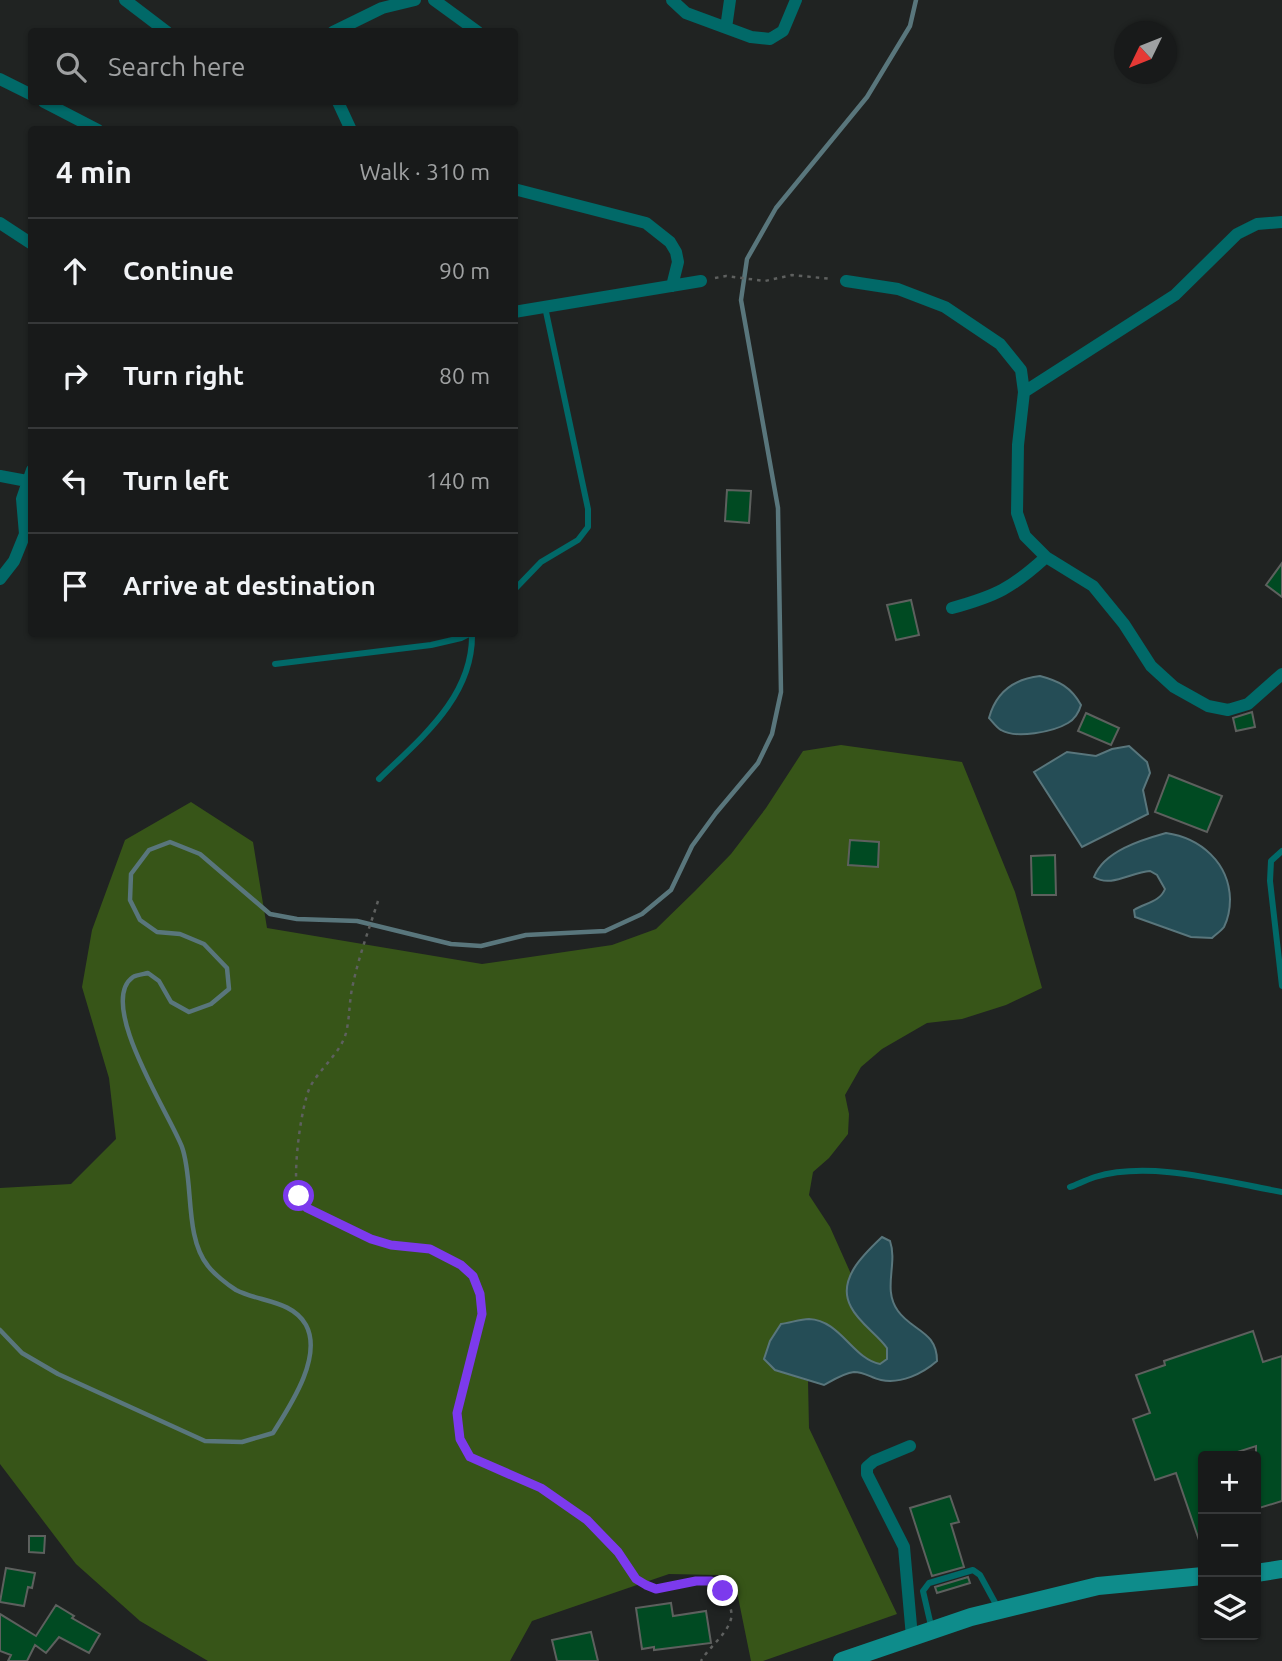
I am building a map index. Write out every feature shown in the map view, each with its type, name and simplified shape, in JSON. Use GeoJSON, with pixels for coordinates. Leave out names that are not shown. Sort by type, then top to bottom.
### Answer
{"type":"FeatureCollection","features":[{"type":"Feature","properties":{"kind":"main road"},"geometry":{"type":"LineString","coordinates":[[1261,1572],[1282,1569]]}},
{"type":"Feature","properties":{"kind":"main road"},"geometry":{"type":"LineString","coordinates":[[842,1661],[999,1610],[1098,1586],[1198,1576]]}},
{"type":"Feature","properties":{"kind":"street"},"geometry":{"type":"LineString","coordinates":[[125,0],[162,28]]}},
{"type":"Feature","properties":{"kind":"street"},"geometry":{"type":"LineString","coordinates":[[341,28],[382,8],[415,0]]}},
{"type":"Feature","properties":{"kind":"street"},"geometry":{"type":"LineString","coordinates":[[434,0],[472,28]]}},
{"type":"Feature","properties":{"kind":"street"},"geometry":{"type":"LineString","coordinates":[[671,0],[687,13],[751,37],[770,39],[783,31],[796,0]]}},
{"type":"Feature","properties":{"kind":"street"},"geometry":{"type":"LineString","coordinates":[[726,28],[730,0]]}},
{"type":"Feature","properties":{"kind":"street"},"geometry":{"type":"LineString","coordinates":[[0,79],[28,93]]}},
{"type":"Feature","properties":{"kind":"street"},"geometry":{"type":"LineString","coordinates":[[50,105],[90,126]]}},
{"type":"Feature","properties":{"kind":"street"},"geometry":{"type":"LineString","coordinates":[[339,105],[349,126]]}},
{"type":"Feature","properties":{"kind":"street"},"geometry":{"type":"LineString","coordinates":[[518,190],[646,223],[670,242],[676,252],[678,262],[672,286]]}},
{"type":"Feature","properties":{"kind":"street"},"geometry":{"type":"LineString","coordinates":[[1024,392],[1175,295],[1237,234],[1257,224],[1282,222]]}},
{"type":"Feature","properties":{"kind":"street"},"geometry":{"type":"LineString","coordinates":[[0,223],[28,241]]}},
{"type":"Feature","properties":{"kind":"street"},"geometry":{"type":"LineString","coordinates":[[518,311],[701,281]]}},
{"type":"Feature","properties":{"kind":"street"},"geometry":{"type":"LineString","coordinates":[[846,281],[898,289],[945,307],[1000,344],[1021,370],[1024,392],[1018,445],[1017,513],[1025,536],[1046,557],[1093,586],[1124,624],[1151,666],[1174,687],[1208,706],[1228,710],[1248,704],[1282,674]]}},
{"type":"Feature","properties":{"kind":"street"},"geometry":{"type":"LineString","coordinates":[[0,477],[28,475]]}},
{"type":"Feature","properties":{"kind":"street"},"geometry":{"type":"LineString","coordinates":[[0,579],[14,561],[25,534],[22,499],[28,478]]}},
{"type":"Feature","properties":{"kind":"street"},"geometry":{"type":"LineString","coordinates":[[951,608],[987,598],[1019,582],[1046,557]]}},
{"type":"Feature","properties":{"kind":"street"},"geometry":{"type":"LineString","coordinates":[[910,1446],[874,1461],[867,1467],[867,1474],[904,1547],[912,1637]]}},
{"type":"Feature","properties":{"kind":"lane"},"geometry":{"type":"LineString","coordinates":[[518,586],[541,562],[578,540],[588,527],[588,509],[545,307]]}},
{"type":"Feature","properties":{"kind":"lane"},"geometry":{"type":"LineString","coordinates":[[275,664],[432,645],[464,637]]}},
{"type":"Feature","properties":{"kind":"lane"},"geometry":{"type":"LineString","coordinates":[[379,779],[433,726],[459,690],[472,654],[471,637]]}},
{"type":"Feature","properties":{"kind":"lane"},"geometry":{"type":"LineString","coordinates":[[1282,851],[1271,861],[1270,880],[1282,986]]}},
{"type":"Feature","properties":{"kind":"lane"},"geometry":{"type":"LineString","coordinates":[[1070,1187],[1096,1176],[1136,1171],[1180,1175],[1282,1192]]}},
{"type":"Feature","properties":{"kind":"lane"},"geometry":{"type":"LineString","coordinates":[[932,1630],[923,1591],[929,1583],[973,1570],[980,1575],[999,1610]]}},
{"type":"Feature","properties":{"kind":"path"},"geometry":{"type":"LineString","coordinates":[[726,276],[765,281],[792,275],[846,281]]}},
{"type":"Feature","properties":{"kind":"path"},"geometry":{"type":"LineString","coordinates":[[378,901],[352,986],[346,1034],[338,1050],[310,1087],[302,1113],[296,1179],[299,1196],[307,1208],[371,1239],[391,1245],[430,1249],[461,1265],[473,1276],[480,1294],[482,1314],[457,1413],[460,1439],[470,1457],[541,1488],[587,1520],[618,1552],[636,1579],[646,1585],[656,1589],[696,1581],[711,1581],[723,1591],[732,1618],[726,1631],[701,1661]]}},
{"type":"Feature","properties":{"kind":"green space"},"geometry":{"type":"Polygon","coordinates":[[[841,745],[962,762],[1015,892],[1042,988],[1006,1005],[962,1019],[927,1023],[882,1049],[861,1067],[845,1095],[849,1114],[848,1134],[829,1158],[813,1172],[809,1195],[830,1227],[851,1274],[846,1292],[864,1323],[887,1348],[888,1359],[880,1364],[871,1362],[857,1350],[775,1370],[808,1381],[809,1428],[897,1614],[763,1661],[751,1661],[737,1592],[718,1575],[669,1574],[532,1621],[510,1661],[208,1661],[140,1621],[76,1564],[0,1464],[0,1188],[71,1184],[116,1139],[109,1078],[82,987],[92,930],[125,840],[191,802],[253,842],[267,928],[482,964],[612,945],[656,929],[731,854],[766,808],[803,751],[841,745]]]}},
{"type":"Feature","properties":{"kind":"water"},"geometry":{"type":"Polygon","coordinates":[[[1040,676],[1069,689],[1081,705],[1075,717],[1044,732],[1016,734],[999,729],[989,718],[1001,694],[1022,680],[1040,676]]]}},
{"type":"Feature","properties":{"kind":"water"},"geometry":{"type":"Polygon","coordinates":[[[1129,746],[1147,762],[1150,773],[1143,790],[1148,814],[1082,847],[1034,772],[1067,752],[1096,756],[1129,746]]]}},
{"type":"Feature","properties":{"kind":"water"},"geometry":{"type":"Polygon","coordinates":[[[1166,833],[1191,840],[1211,854],[1224,874],[1230,899],[1228,913],[1224,927],[1212,938],[1191,937],[1135,917],[1134,910],[1156,900],[1165,889],[1157,875],[1150,871],[1107,881],[1094,877],[1106,860],[1115,853],[1166,833]]]}},
{"type":"Feature","properties":{"kind":"water"},"geometry":{"type":"Polygon","coordinates":[[[882,1237],[890,1241],[892,1250],[893,1303],[904,1318],[933,1343],[937,1361],[918,1374],[896,1381],[881,1380],[854,1372],[824,1385],[775,1370],[764,1359],[770,1341],[781,1324],[806,1319],[820,1321],[829,1326],[870,1361],[880,1364],[887,1359],[887,1348],[859,1318],[847,1297],[849,1277],[854,1268],[882,1237]]]}},
{"type":"Feature","properties":{"kind":"building"},"geometry":{"type":"Polygon","coordinates":[[[727,490],[751,491],[749,523],[725,521],[727,490]]]}},
{"type":"Feature","properties":{"kind":"building"},"geometry":{"type":"Polygon","coordinates":[[[1282,563],[1282,597],[1266,585],[1282,563]]]}},
{"type":"Feature","properties":{"kind":"building"},"geometry":{"type":"Polygon","coordinates":[[[911,600],[919,635],[896,640],[887,605],[911,600]]]}},
{"type":"Feature","properties":{"kind":"building"},"geometry":{"type":"Polygon","coordinates":[[[1252,712],[1255,727],[1236,731],[1233,718],[1252,712]]]}},
{"type":"Feature","properties":{"kind":"building"},"geometry":{"type":"Polygon","coordinates":[[[1086,713],[1119,728],[1111,745],[1078,731],[1086,713]]]}},
{"type":"Feature","properties":{"kind":"building"},"geometry":{"type":"Polygon","coordinates":[[[1169,775],[1222,796],[1207,832],[1155,812],[1169,775]]]}},
{"type":"Feature","properties":{"kind":"building"},"geometry":{"type":"Polygon","coordinates":[[[850,840],[879,842],[878,867],[848,865],[850,840]]]}},
{"type":"Feature","properties":{"kind":"building"},"geometry":{"type":"Polygon","coordinates":[[[1055,855],[1056,895],[1032,895],[1031,856],[1055,855]]]}},
{"type":"Feature","properties":{"kind":"building"},"geometry":{"type":"Polygon","coordinates":[[[1253,1331],[1263,1362],[1282,1356],[1282,1501],[1261,1507],[1261,1451],[1256,1451],[1256,1446],[1240,1451],[1198,1451],[1198,1537],[1176,1473],[1155,1480],[1133,1419],[1150,1413],[1136,1375],[1165,1365],[1164,1361],[1253,1331]]]}},
{"type":"Feature","properties":{"kind":"building"},"geometry":{"type":"Polygon","coordinates":[[[950,1496],[959,1522],[951,1524],[964,1567],[932,1576],[910,1508],[950,1496]]]}},
{"type":"Feature","properties":{"kind":"building"},"geometry":{"type":"Polygon","coordinates":[[[29,1536],[45,1536],[44,1553],[29,1552],[29,1536]]]}},
{"type":"Feature","properties":{"kind":"building"},"geometry":{"type":"Polygon","coordinates":[[[6,1568],[35,1573],[32,1588],[28,1587],[24,1606],[0,1602],[6,1568]]]}},
{"type":"Feature","properties":{"kind":"building"},"geometry":{"type":"Polygon","coordinates":[[[968,1577],[970,1583],[937,1593],[935,1587],[968,1577]]]}},
{"type":"Feature","properties":{"kind":"building"},"geometry":{"type":"Polygon","coordinates":[[[671,1603],[673,1616],[706,1611],[711,1643],[642,1649],[636,1608],[671,1603]]]}},
{"type":"Feature","properties":{"kind":"building"},"geometry":{"type":"Polygon","coordinates":[[[56,1605],[100,1634],[89,1653],[59,1637],[46,1653],[35,1645],[27,1661],[8,1661],[11,1655],[0,1651],[0,1614],[36,1636],[56,1605]]]}},
{"type":"Feature","properties":{"kind":"building"},"geometry":{"type":"Polygon","coordinates":[[[591,1632],[598,1661],[557,1661],[552,1640],[591,1632]]]}},
{"type":"Feature","properties":{"kind":"waterway"},"geometry":{"type":"LineString","coordinates":[[0,1330],[22,1353],[58,1374],[205,1441],[242,1442],[273,1433],[308,1366],[310,1338],[300,1317],[284,1306],[236,1290],[214,1272],[200,1254],[192,1224],[188,1175],[182,1147],[129,1034],[123,1010],[124,990],[134,976],[148,973],[159,981],[171,1002],[189,1012],[211,1004],[229,989],[227,968],[204,944],[180,934],[157,932],[140,920],[130,900],[131,874],[149,850],[170,842],[200,854],[270,914],[297,919],[357,921],[451,944],[481,946],[526,935],[605,931],[642,914],[671,890],[692,846],[758,763],[772,734],[781,692],[778,508],[741,300],[747,259],[776,208],[867,97],[910,26],[916,0]]}},
{"type":"Feature","properties":{"kind":"route"},"geometry":{"type":"LineString","coordinates":[[299,1196],[307,1208],[371,1239],[391,1245],[430,1249],[461,1265],[473,1276],[480,1294],[482,1314],[457,1413],[460,1439],[470,1457],[541,1488],[587,1520],[618,1552],[636,1579],[646,1585],[656,1589],[696,1581],[711,1581],[723,1591]]}}]}
